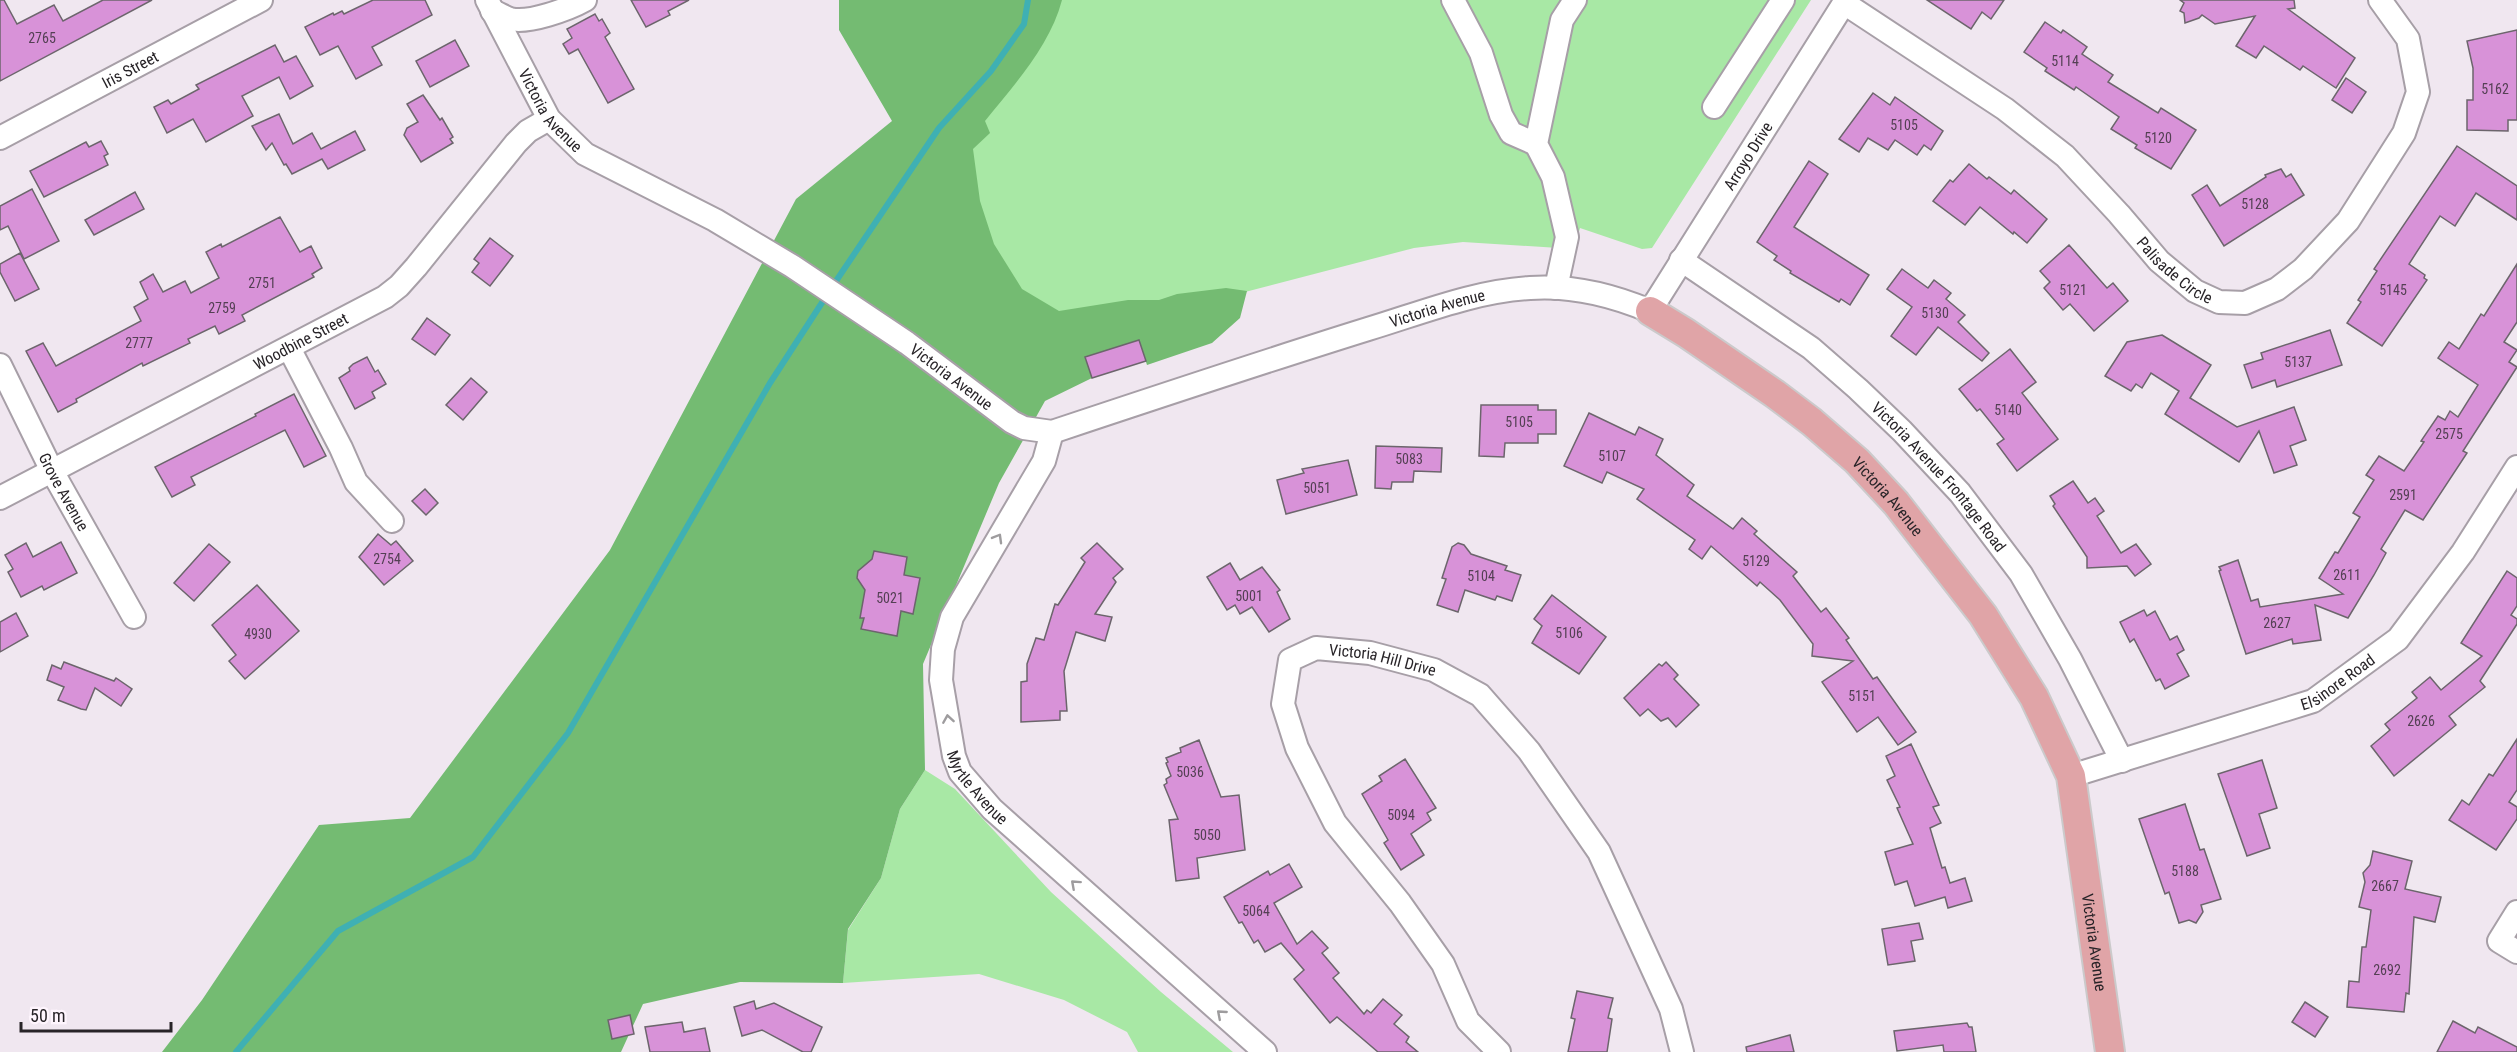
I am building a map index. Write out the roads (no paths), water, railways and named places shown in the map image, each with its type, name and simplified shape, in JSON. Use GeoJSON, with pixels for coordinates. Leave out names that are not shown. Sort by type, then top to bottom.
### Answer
{"type":"FeatureCollection","features":[{"type":"Feature","properties":{"kind":"main road","name":"Victoria Avenue"},"geometry":{"type":"LineString","coordinates":[[1650,311],[1686,333],[1812,422],[1857,461],[1896,503],[1983,615],[2034,697],[2071,776],[2110,1052]]}},
{"type":"Feature","properties":{"kind":"street","name":"Iris Street"},"geometry":{"type":"LineString","coordinates":[[0,138],[261,0]]}},
{"type":"Feature","properties":{"kind":"street"},"geometry":{"type":"LineString","coordinates":[[489,5],[510,19],[538,17],[585,0]]}},
{"type":"Feature","properties":{"kind":"street"},"geometry":{"type":"LineString","coordinates":[[1453,0],[1481,53],[1501,115],[1511,133],[1536,144]]}},
{"type":"Feature","properties":{"kind":"street"},"geometry":{"type":"LineString","coordinates":[[1557,288],[1567,237],[1553,177],[1536,144],[1558,10],[1575,0]]}},
{"type":"Feature","properties":{"kind":"street"},"geometry":{"type":"LineString","coordinates":[[1714,107],[1783,0]]}},
{"type":"Feature","properties":{"kind":"street","name":"Palisade Circle"},"geometry":{"type":"LineString","coordinates":[[1845,2],[2006,109],[2065,156],[2159,261],[2195,291],[2219,302],[2245,303],[2277,289],[2303,269],[2348,221],[2404,133],[2418,92],[2408,39],[2380,0]]}},
{"type":"Feature","properties":{"kind":"street","name":"Arroyo Drive"},"geometry":{"type":"LineString","coordinates":[[1650,311],[1845,2]]}},
{"type":"Feature","properties":{"kind":"street","name":"Victoria Avenue"},"geometry":{"type":"LineString","coordinates":[[489,5],[549,119],[572,143],[599,163],[715,220],[792,266],[907,343],[1012,422],[1024,428],[1052,432],[1470,297],[1522,288],[1557,288],[1607,295],[1650,311]]}},
{"type":"Feature","properties":{"kind":"street","name":"Woodbine Street"},"geometry":{"type":"LineString","coordinates":[[0,498],[369,307],[399,286],[516,143],[528,132],[549,119]]}},
{"type":"Feature","properties":{"kind":"street","name":"Victoria Avenue Frontage Road"},"geometry":{"type":"LineString","coordinates":[[1681,260],[1811,348],[1895,424],[1960,494],[2021,574],[2070,659],[2122,761]]}},
{"type":"Feature","properties":{"kind":"street"},"geometry":{"type":"LineString","coordinates":[[289,348],[356,482],[392,521]]}},
{"type":"Feature","properties":{"kind":"street","name":"Grove Avenue"},"geometry":{"type":"LineString","coordinates":[[0,366],[52,471],[134,617]]}},
{"type":"Feature","properties":{"kind":"street","name":"Myrtle Avenue"},"geometry":{"type":"LineString","coordinates":[[1052,432],[1044,461],[952,617],[943,649],[941,680],[954,756],[960,772],[992,809],[1265,1052]]}},
{"type":"Feature","properties":{"kind":"street","name":"Elsinore Road"},"geometry":{"type":"LineString","coordinates":[[2071,776],[2313,701],[2398,639],[2463,552],[2517,467]]}},
{"type":"Feature","properties":{"kind":"street","name":"Victoria Hill Drive"},"geometry":{"type":"LineString","coordinates":[[1499,1052],[1468,1021],[1443,964],[1400,903],[1335,822],[1297,748],[1283,704],[1290,660],[1316,648],[1370,653],[1434,670],[1480,695],[1529,751],[1599,852],[1671,1008],[1682,1052]]}},
{"type":"Feature","properties":{"kind":"street"},"geometry":{"type":"LineString","coordinates":[[2508,947],[2517,912]]}},
{"type":"Feature","properties":{"kind":"waterway"},"geometry":{"type":"LineString","coordinates":[[832,287],[939,128],[991,71],[1024,24],[1028,0]]}},
{"type":"Feature","properties":{"kind":"waterway"},"geometry":{"type":"LineString","coordinates":[[236,1052],[338,931],[473,857],[568,733],[770,383],[827,295]]}}]}
